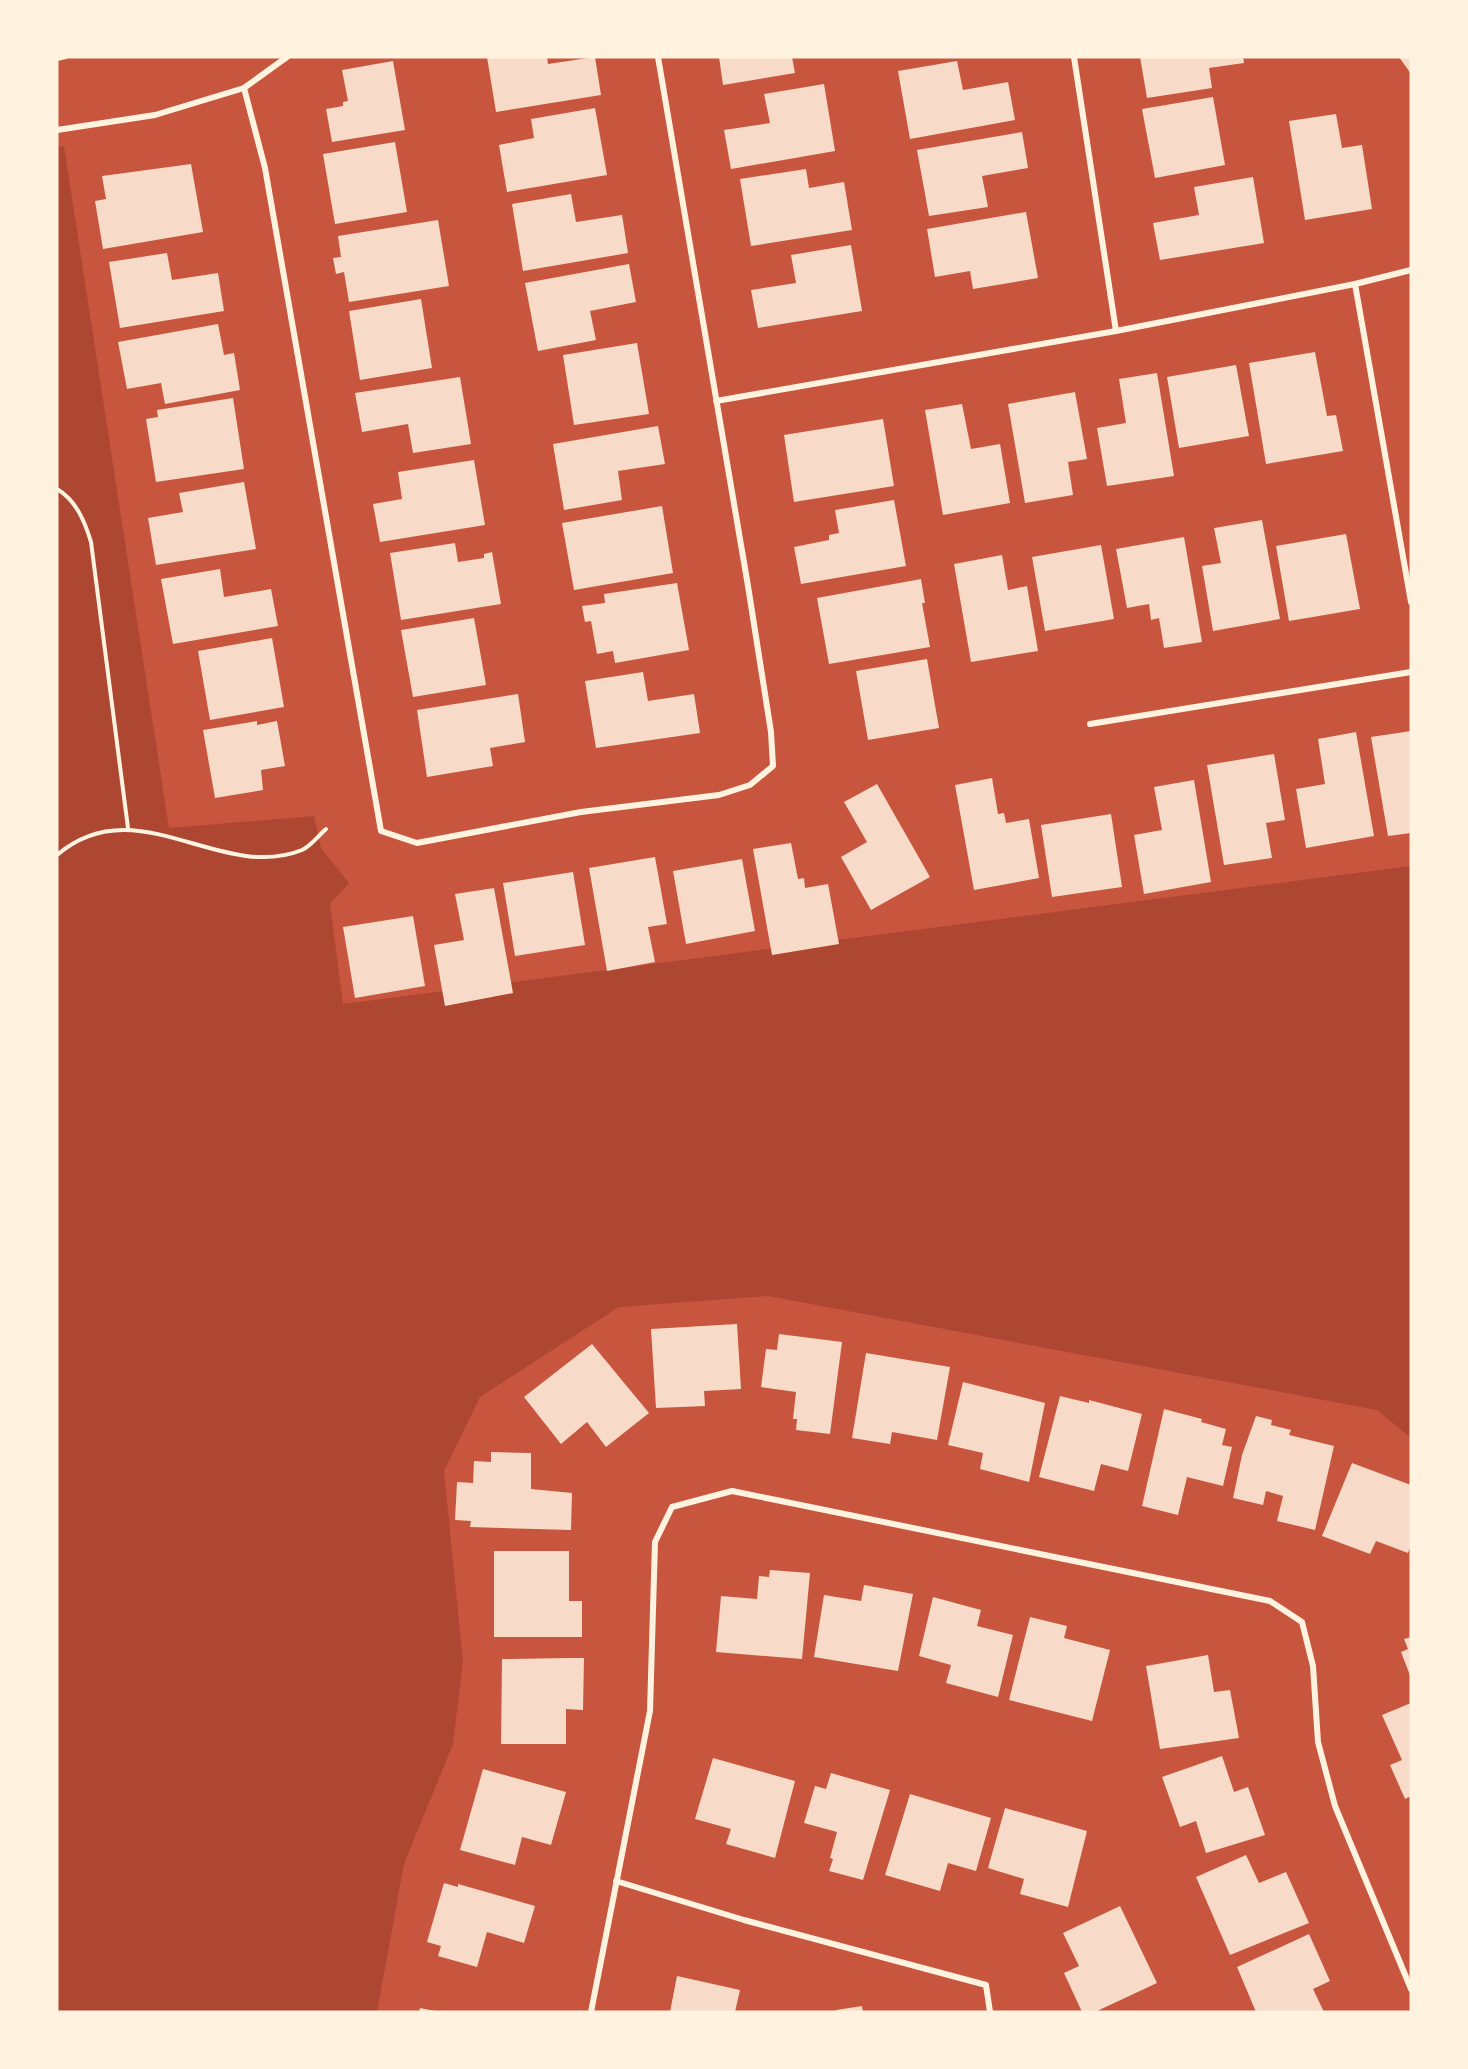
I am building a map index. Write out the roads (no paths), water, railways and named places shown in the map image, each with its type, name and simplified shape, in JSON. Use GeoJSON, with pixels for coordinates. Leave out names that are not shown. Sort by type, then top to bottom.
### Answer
{"type":"FeatureCollection","features":[{"type":"Feature","properties":{"kind":"street"},"geometry":{"type":"LineString","coordinates":[[57,130],[155,115],[244,88],[287,57]]}},
{"type":"Feature","properties":{"kind":"street"},"geometry":{"type":"LineString","coordinates":[[244,88],[265,168],[381,831],[417,843],[581,812],[719,795],[750,784],[773,766],[771,732],[658,57]]}},
{"type":"Feature","properties":{"kind":"street"},"geometry":{"type":"LineString","coordinates":[[1074,57],[1116,331]]}},
{"type":"Feature","properties":{"kind":"street"},"geometry":{"type":"LineString","coordinates":[[716,400],[1116,331],[1355,284],[1411,270]]}},
{"type":"Feature","properties":{"kind":"street"},"geometry":{"type":"LineString","coordinates":[[1355,284],[1411,602]]}},
{"type":"Feature","properties":{"kind":"street"},"geometry":{"type":"LineString","coordinates":[[1090,724],[1411,672]]}},
{"type":"Feature","properties":{"kind":"street"},"geometry":{"type":"LineString","coordinates":[[591,2012],[650,1711],[655,1542],[672,1507],[732,1491],[1270,1601],[1302,1623],[1313,1666],[1318,1742],[1335,1806],[1411,1989]]}},
{"type":"Feature","properties":{"kind":"street"},"geometry":{"type":"LineString","coordinates":[[616,1881],[744,1920],[986,1985],[990,2012]]}}]}
